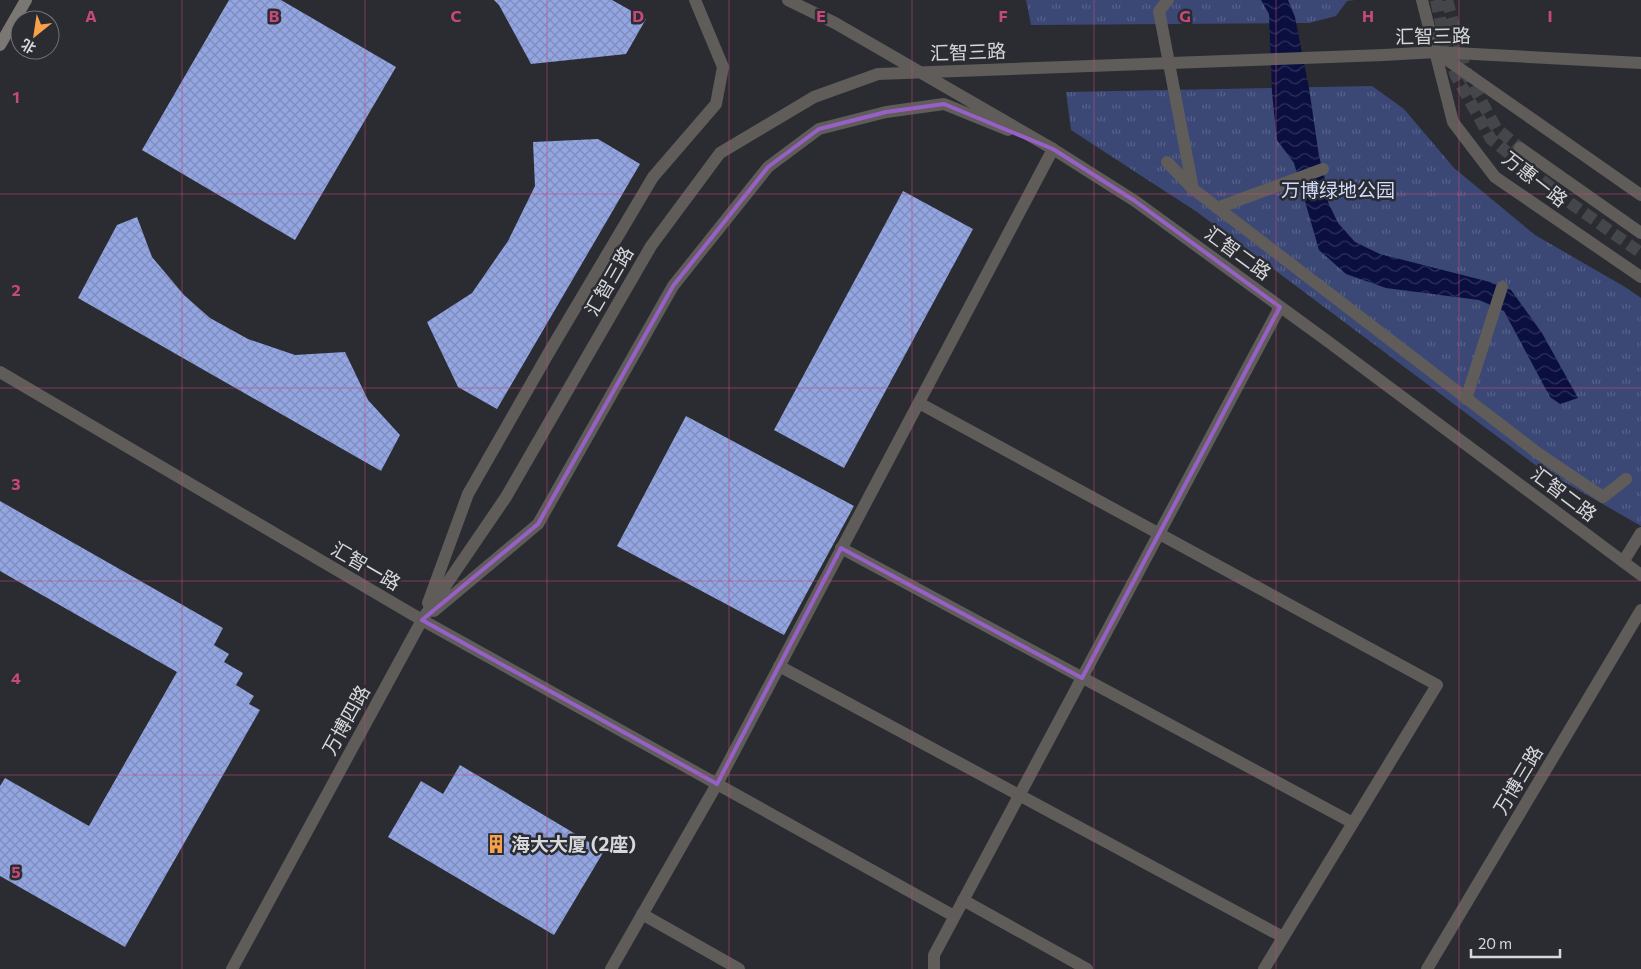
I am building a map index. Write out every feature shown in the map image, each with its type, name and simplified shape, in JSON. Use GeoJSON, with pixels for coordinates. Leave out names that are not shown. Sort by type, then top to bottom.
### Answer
{"type":"FeatureCollection","features":[{"type":"Feature","properties":{"kind":"main road"},"geometry":{"type":"LineString","coordinates":[[0,45],[26,0]]}},
{"type":"Feature","properties":{"kind":"street"},"geometry":{"type":"LineString","coordinates":[[422,620],[468,494],[653,177],[716,104],[723,67],[695,0]]}},
{"type":"Feature","properties":{"kind":"street","name":"汇智二路"},"geometry":{"type":"LineString","coordinates":[[788,0],[835,23],[1053,149],[1135,201],[1641,575]]}},
{"type":"Feature","properties":{"kind":"street"},"geometry":{"type":"LineString","coordinates":[[1168,0],[1159,10],[1193,190]]}},
{"type":"Feature","properties":{"kind":"street","name":"万惠一路"},"geometry":{"type":"LineString","coordinates":[[1422,0],[1453,122],[1495,177],[1641,277]]}},
{"type":"Feature","properties":{"kind":"street"},"geometry":{"type":"LineString","coordinates":[[1436,52],[1641,195]]}},
{"type":"Feature","properties":{"kind":"street","name":"汇智三路"},"geometry":{"type":"LineString","coordinates":[[506,497],[651,246],[720,154],[814,97],[878,74],[1436,52],[1641,63]]}},
{"type":"Feature","properties":{"kind":"street"},"geometry":{"type":"LineString","coordinates":[[422,620],[538,524],[673,286],[768,167],[819,129],[886,112],[944,104],[1053,149],[717,784],[610,969]]}},
{"type":"Feature","properties":{"kind":"street"},"geometry":{"type":"LineString","coordinates":[[1520,148],[1641,232]]}},
{"type":"Feature","properties":{"kind":"street"},"geometry":{"type":"LineString","coordinates":[[1167,162],[1193,190],[1539,454],[1603,497],[1626,479]]}},
{"type":"Feature","properties":{"kind":"street"},"geometry":{"type":"LineString","coordinates":[[1218,208],[1323,169]]}},
{"type":"Feature","properties":{"kind":"street"},"geometry":{"type":"LineString","coordinates":[[1466,398],[1502,287]]}},
{"type":"Feature","properties":{"kind":"street"},"geometry":{"type":"LineString","coordinates":[[934,969],[934,955],[954,916],[1280,307]]}},
{"type":"Feature","properties":{"kind":"street","name":"汇智一路"},"geometry":{"type":"LineString","coordinates":[[0,372],[422,620],[954,916]]}},
{"type":"Feature","properties":{"kind":"street"},"geometry":{"type":"LineString","coordinates":[[919,403],[1437,685],[1264,969]]}},
{"type":"Feature","properties":{"kind":"street","name":"万博四路"},"geometry":{"type":"LineString","coordinates":[[232,969],[422,620],[506,497]]}},
{"type":"Feature","properties":{"kind":"street"},"geometry":{"type":"LineString","coordinates":[[1623,562],[1641,533]]}},
{"type":"Feature","properties":{"kind":"street"},"geometry":{"type":"LineString","coordinates":[[842,548],[1353,823]]}},
{"type":"Feature","properties":{"kind":"street","name":"万博三路"},"geometry":{"type":"LineString","coordinates":[[1427,969],[1641,610]]}},
{"type":"Feature","properties":{"kind":"street"},"geometry":{"type":"LineString","coordinates":[[779,666],[1283,937]]}},
{"type":"Feature","properties":{"kind":"street"},"geometry":{"type":"LineString","coordinates":[[964,900],[1087,969]]}},
{"type":"Feature","properties":{"kind":"street"},"geometry":{"type":"LineString","coordinates":[[642,914],[739,969]]}},
{"type":"Feature","properties":{"kind":"highlighted area"},"geometry":{"type":"Polygon","coordinates":[[[944,104],[1053,149],[1135,201],[1280,307],[1082,678],[841,548],[717,784],[422,620],[538,524],[673,286],[768,167],[819,129],[886,112],[944,104]]]}},
{"type":"Feature","properties":{"kind":"green space"},"geometry":{"type":"Polygon","coordinates":[[[1026,0],[1355,0],[1347,1],[1336,16],[1309,23],[1031,25],[1026,0]]]}},
{"type":"Feature","properties":{"kind":"green space","name":"万博绿地公园"},"geometry":{"type":"Polygon","coordinates":[[[1372,86],[1404,109],[1454,168],[1535,235],[1641,298],[1641,526],[1538,467],[1197,212],[1071,130],[1066,92],[1372,86]]]}},
{"type":"Feature","properties":{"kind":"water"},"geometry":{"type":"Polygon","coordinates":[[[1261,0],[1288,0],[1295,17],[1328,202],[1338,223],[1355,242],[1380,254],[1490,282],[1511,290],[1542,333],[1578,398],[1560,404],[1550,397],[1504,311],[1479,300],[1386,288],[1346,274],[1319,250],[1294,163],[1277,140],[1272,93],[1269,14],[1261,0]]]}},
{"type":"Feature","properties":{"kind":"building"},"geometry":{"type":"Polygon","coordinates":[[[229,0],[281,0],[396,67],[295,240],[142,150],[229,0]]]}},
{"type":"Feature","properties":{"kind":"building"},"geometry":{"type":"Polygon","coordinates":[[[494,0],[612,0],[646,19],[626,54],[531,64],[499,5],[494,0]]]}},
{"type":"Feature","properties":{"kind":"building"},"geometry":{"type":"Polygon","coordinates":[[[598,139],[640,164],[497,409],[458,387],[427,322],[472,293],[508,241],[535,186],[533,142],[598,139]]]}},
{"type":"Feature","properties":{"kind":"building"},"geometry":{"type":"Polygon","coordinates":[[[903,191],[973,229],[844,468],[774,430],[903,191]]]}},
{"type":"Feature","properties":{"kind":"building"},"geometry":{"type":"Polygon","coordinates":[[[137,217],[152,257],[184,295],[210,318],[248,339],[295,355],[345,352],[368,400],[400,435],[381,471],[78,298],[117,225],[137,217]]]}},
{"type":"Feature","properties":{"kind":"building"},"geometry":{"type":"Polygon","coordinates":[[[686,416],[854,506],[784,635],[617,546],[686,416]]]}},
{"type":"Feature","properties":{"kind":"building"},"geometry":{"type":"Polygon","coordinates":[[[0,501],[223,628],[214,645],[229,654],[224,662],[243,673],[236,685],[254,696],[249,704],[260,710],[125,947],[0,876],[0,786],[5,778],[89,826],[177,672],[0,571],[0,501]]]}},
{"type":"Feature","properties":{"kind":"building","name":"海大大厦 (2座)"},"geometry":{"type":"Polygon","coordinates":[[[460,765],[604,851],[554,935],[388,837],[421,781],[443,794],[460,765]]]}},
{"type":"Feature","properties":{"kind":"tunnel"},"geometry":{"type":"LineString","coordinates":[[1436,0],[1444,38],[1456,76],[1491,139],[1569,202],[1641,253]]}},
{"type":"Feature","properties":{"kind":"tunnel"},"geometry":{"type":"LineString","coordinates":[[1447,0],[1467,75],[1496,128],[1520,148]]}},
{"type":"Feature","properties":{"kind":"place","name":"海大大厦 (2座)"},"geometry":{"type":"Point","coordinates":[496,844]}}]}
